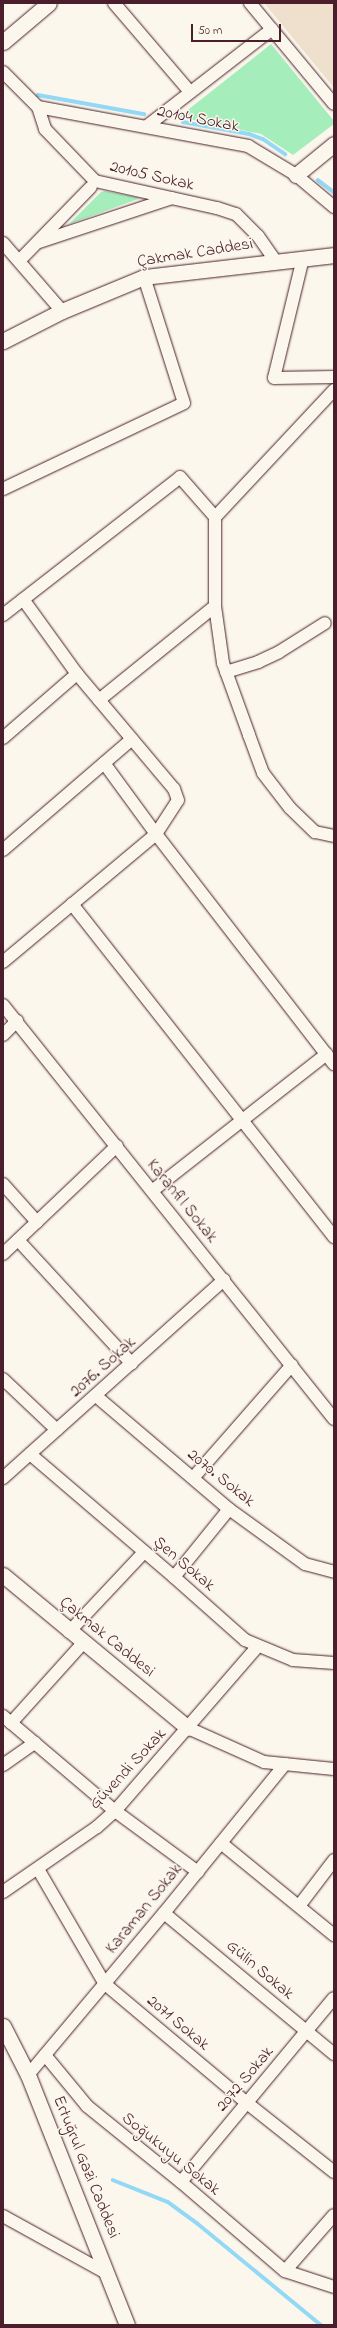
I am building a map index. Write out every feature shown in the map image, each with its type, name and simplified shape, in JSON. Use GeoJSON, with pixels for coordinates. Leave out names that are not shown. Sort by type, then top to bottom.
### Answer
{"type":"FeatureCollection","features":[{"type":"Feature","properties":{"kind":"main road"},"geometry":{"type":"LineString","coordinates":[[3,42],[49,3]]}},
{"type":"Feature","properties":{"kind":"main road"},"geometry":{"type":"LineString","coordinates":[[296,175],[334,144]]}},
{"type":"Feature","properties":{"kind":"main road","name":"Çakmak Caddesi"},"geometry":{"type":"LineString","coordinates":[[3,341],[62,311],[144,277],[275,260],[334,255]]}},
{"type":"Feature","properties":{"kind":"main road","name":"Çakmak Caddesi"},"geometry":{"type":"LineString","coordinates":[[3,1575],[83,1643],[188,1728]]}},
{"type":"Feature","properties":{"kind":"main road","name":"Ertuğrul Gazi Caddesi"},"geometry":{"type":"LineString","coordinates":[[3,2026],[28,2075],[127,2325]]}},
{"type":"Feature","properties":{"kind":"street"},"geometry":{"type":"LineString","coordinates":[[114,3],[190,92]]}},
{"type":"Feature","properties":{"kind":"street"},"geometry":{"type":"LineString","coordinates":[[250,3],[334,104]]}},
{"type":"Feature","properties":{"kind":"street"},"geometry":{"type":"LineString","coordinates":[[147,126],[272,29]]}},
{"type":"Feature","properties":{"kind":"street","name":"20105 Sokak"},"geometry":{"type":"LineString","coordinates":[[3,72],[38,107],[45,129],[95,181],[236,214],[258,236],[275,260]]}},
{"type":"Feature","properties":{"kind":"street","name":"20104 Sokak"},"geometry":{"type":"LineString","coordinates":[[38,107],[147,126],[248,146],[296,175],[334,207]]}},
{"type":"Feature","properties":{"kind":"street"},"geometry":{"type":"LineString","coordinates":[[19,261],[91,187]]}},
{"type":"Feature","properties":{"kind":"street"},"geometry":{"type":"LineString","coordinates":[[39,242],[172,198]]}},
{"type":"Feature","properties":{"kind":"street"},"geometry":{"type":"LineString","coordinates":[[3,243],[62,311]]}},
{"type":"Feature","properties":{"kind":"street"},"geometry":{"type":"LineString","coordinates":[[303,258],[274,378],[334,377]]}},
{"type":"Feature","properties":{"kind":"street"},"geometry":{"type":"LineString","coordinates":[[3,489],[184,403],[144,277]]}},
{"type":"Feature","properties":{"kind":"street"},"geometry":{"type":"LineString","coordinates":[[215,517],[334,390]]}},
{"type":"Feature","properties":{"kind":"street"},"geometry":{"type":"LineString","coordinates":[[3,615],[180,477],[215,517],[215,606],[223,663],[263,773],[290,808],[315,832],[334,836]]}},
{"type":"Feature","properties":{"kind":"street"},"geometry":{"type":"LineString","coordinates":[[3,962],[156,834],[178,800],[174,789],[77,674],[23,599]]}},
{"type":"Feature","properties":{"kind":"street"},"geometry":{"type":"LineString","coordinates":[[99,700],[215,606]]}},
{"type":"Feature","properties":{"kind":"street"},"geometry":{"type":"LineString","coordinates":[[226,672],[258,662],[279,652],[325,623]]}},
{"type":"Feature","properties":{"kind":"street"},"geometry":{"type":"LineString","coordinates":[[3,738],[77,674]]}},
{"type":"Feature","properties":{"kind":"street"},"geometry":{"type":"LineString","coordinates":[[3,850],[132,739]]}},
{"type":"Feature","properties":{"kind":"street"},"geometry":{"type":"LineString","coordinates":[[104,763],[156,834],[330,1059],[242,1120],[152,1191]]}},
{"type":"Feature","properties":{"kind":"street"},"geometry":{"type":"LineString","coordinates":[[72,904],[334,1236]]}},
{"type":"Feature","properties":{"kind":"street","name":"Karanfil Sokak"},"geometry":{"type":"LineString","coordinates":[[3,1005],[334,1419]]}},
{"type":"Feature","properties":{"kind":"street"},"geometry":{"type":"LineString","coordinates":[[3,1036],[17,1021]]}},
{"type":"Feature","properties":{"kind":"street"},"geometry":{"type":"LineString","coordinates":[[3,1254],[117,1146]]}},
{"type":"Feature","properties":{"kind":"street"},"geometry":{"type":"LineString","coordinates":[[3,1184],[37,1222]]}},
{"type":"Feature","properties":{"kind":"street"},"geometry":{"type":"LineString","coordinates":[[18,1240],[132,1364]]}},
{"type":"Feature","properties":{"kind":"street","name":"2076. Sokak"},"geometry":{"type":"LineString","coordinates":[[3,1478],[224,1280]]}},
{"type":"Feature","properties":{"kind":"street"},"geometry":{"type":"LineString","coordinates":[[193,1478],[292,1365]]}},
{"type":"Feature","properties":{"kind":"street"},"geometry":{"type":"LineString","coordinates":[[3,1380],[57,1430]]}},
{"type":"Feature","properties":{"kind":"street","name":"2070. Sokak"},"geometry":{"type":"LineString","coordinates":[[96,1396],[229,1509],[305,1564],[334,1572]]}},
{"type":"Feature","properties":{"kind":"street","name":"Şen Sokak"},"geometry":{"type":"LineString","coordinates":[[30,1454],[245,1640],[293,1660],[334,1663]]}},
{"type":"Feature","properties":{"kind":"street"},"geometry":{"type":"LineString","coordinates":[[174,1577],[229,1509]]}},
{"type":"Feature","properties":{"kind":"street"},"geometry":{"type":"LineString","coordinates":[[70,1632],[144,1552]]}},
{"type":"Feature","properties":{"kind":"street"},"geometry":{"type":"LineString","coordinates":[[83,1643],[7,1719],[116,1811],[198,1872]]}},
{"type":"Feature","properties":{"kind":"street","name":"Güvendi Sokak"},"geometry":{"type":"LineString","coordinates":[[3,1892],[97,1827],[116,1811],[258,1646]]}},
{"type":"Feature","properties":{"kind":"street"},"geometry":{"type":"LineString","coordinates":[[188,1728],[264,1762],[334,1769]]}},
{"type":"Feature","properties":{"kind":"street"},"geometry":{"type":"LineString","coordinates":[[3,1765],[36,1743]]}},
{"type":"Feature","properties":{"kind":"street","name":"Karaman Sokak"},"geometry":{"type":"LineString","coordinates":[[28,2075],[198,1872],[285,1764]]}},
{"type":"Feature","properties":{"kind":"street"},"geometry":{"type":"LineString","coordinates":[[221,1843],[334,1935]]}},
{"type":"Feature","properties":{"kind":"street"},"geometry":{"type":"LineString","coordinates":[[299,1906],[334,1860]]}},
{"type":"Feature","properties":{"kind":"street","name":"2071 Sokak"},"geometry":{"type":"LineString","coordinates":[[38,1869],[105,1984],[247,2103],[334,2172]]}},
{"type":"Feature","properties":{"kind":"street","name":"Gülin Sokak"},"geometry":{"type":"LineString","coordinates":[[164,1913],[334,2054]]}},
{"type":"Feature","properties":{"kind":"street","name":"2072 Sokak"},"geometry":{"type":"LineString","coordinates":[[181,2182],[334,1998]]}},
{"type":"Feature","properties":{"kind":"street","name":"Soğukuyu Sokak"},"geometry":{"type":"LineString","coordinates":[[45,2055],[87,2106],[181,2182],[285,2271]]}},
{"type":"Feature","properties":{"kind":"street"},"geometry":{"type":"LineString","coordinates":[[3,2216],[108,2274]]}},
{"type":"Feature","properties":{"kind":"street"},"geometry":{"type":"LineString","coordinates":[[333,2218],[285,2271],[334,2287]]}},
{"type":"Feature","properties":{"kind":"shaded area"},"geometry":{"type":"Polygon","coordinates":[[[264,3],[334,3],[334,88],[264,3]]]}},
{"type":"Feature","properties":{"kind":"green space"},"geometry":{"type":"Polygon","coordinates":[[[271,44],[334,121],[334,124],[293,155],[261,134],[179,117],[271,44]]]}},
{"type":"Feature","properties":{"kind":"green space"},"geometry":{"type":"Polygon","coordinates":[[[105,191],[141,198],[69,224],[101,192],[105,191]]]}},
{"type":"Feature","properties":{"kind":"waterway"},"geometry":{"type":"LineString","coordinates":[[38,95],[144,114]]}},
{"type":"Feature","properties":{"kind":"waterway"},"geometry":{"type":"LineString","coordinates":[[183,122],[249,134],[263,139],[285,154]]}},
{"type":"Feature","properties":{"kind":"waterway"},"geometry":{"type":"LineString","coordinates":[[318,180],[334,192]]}},
{"type":"Feature","properties":{"kind":"waterway"},"geometry":{"type":"LineString","coordinates":[[113,2180],[168,2202],[197,2223],[321,2325]]}}]}
